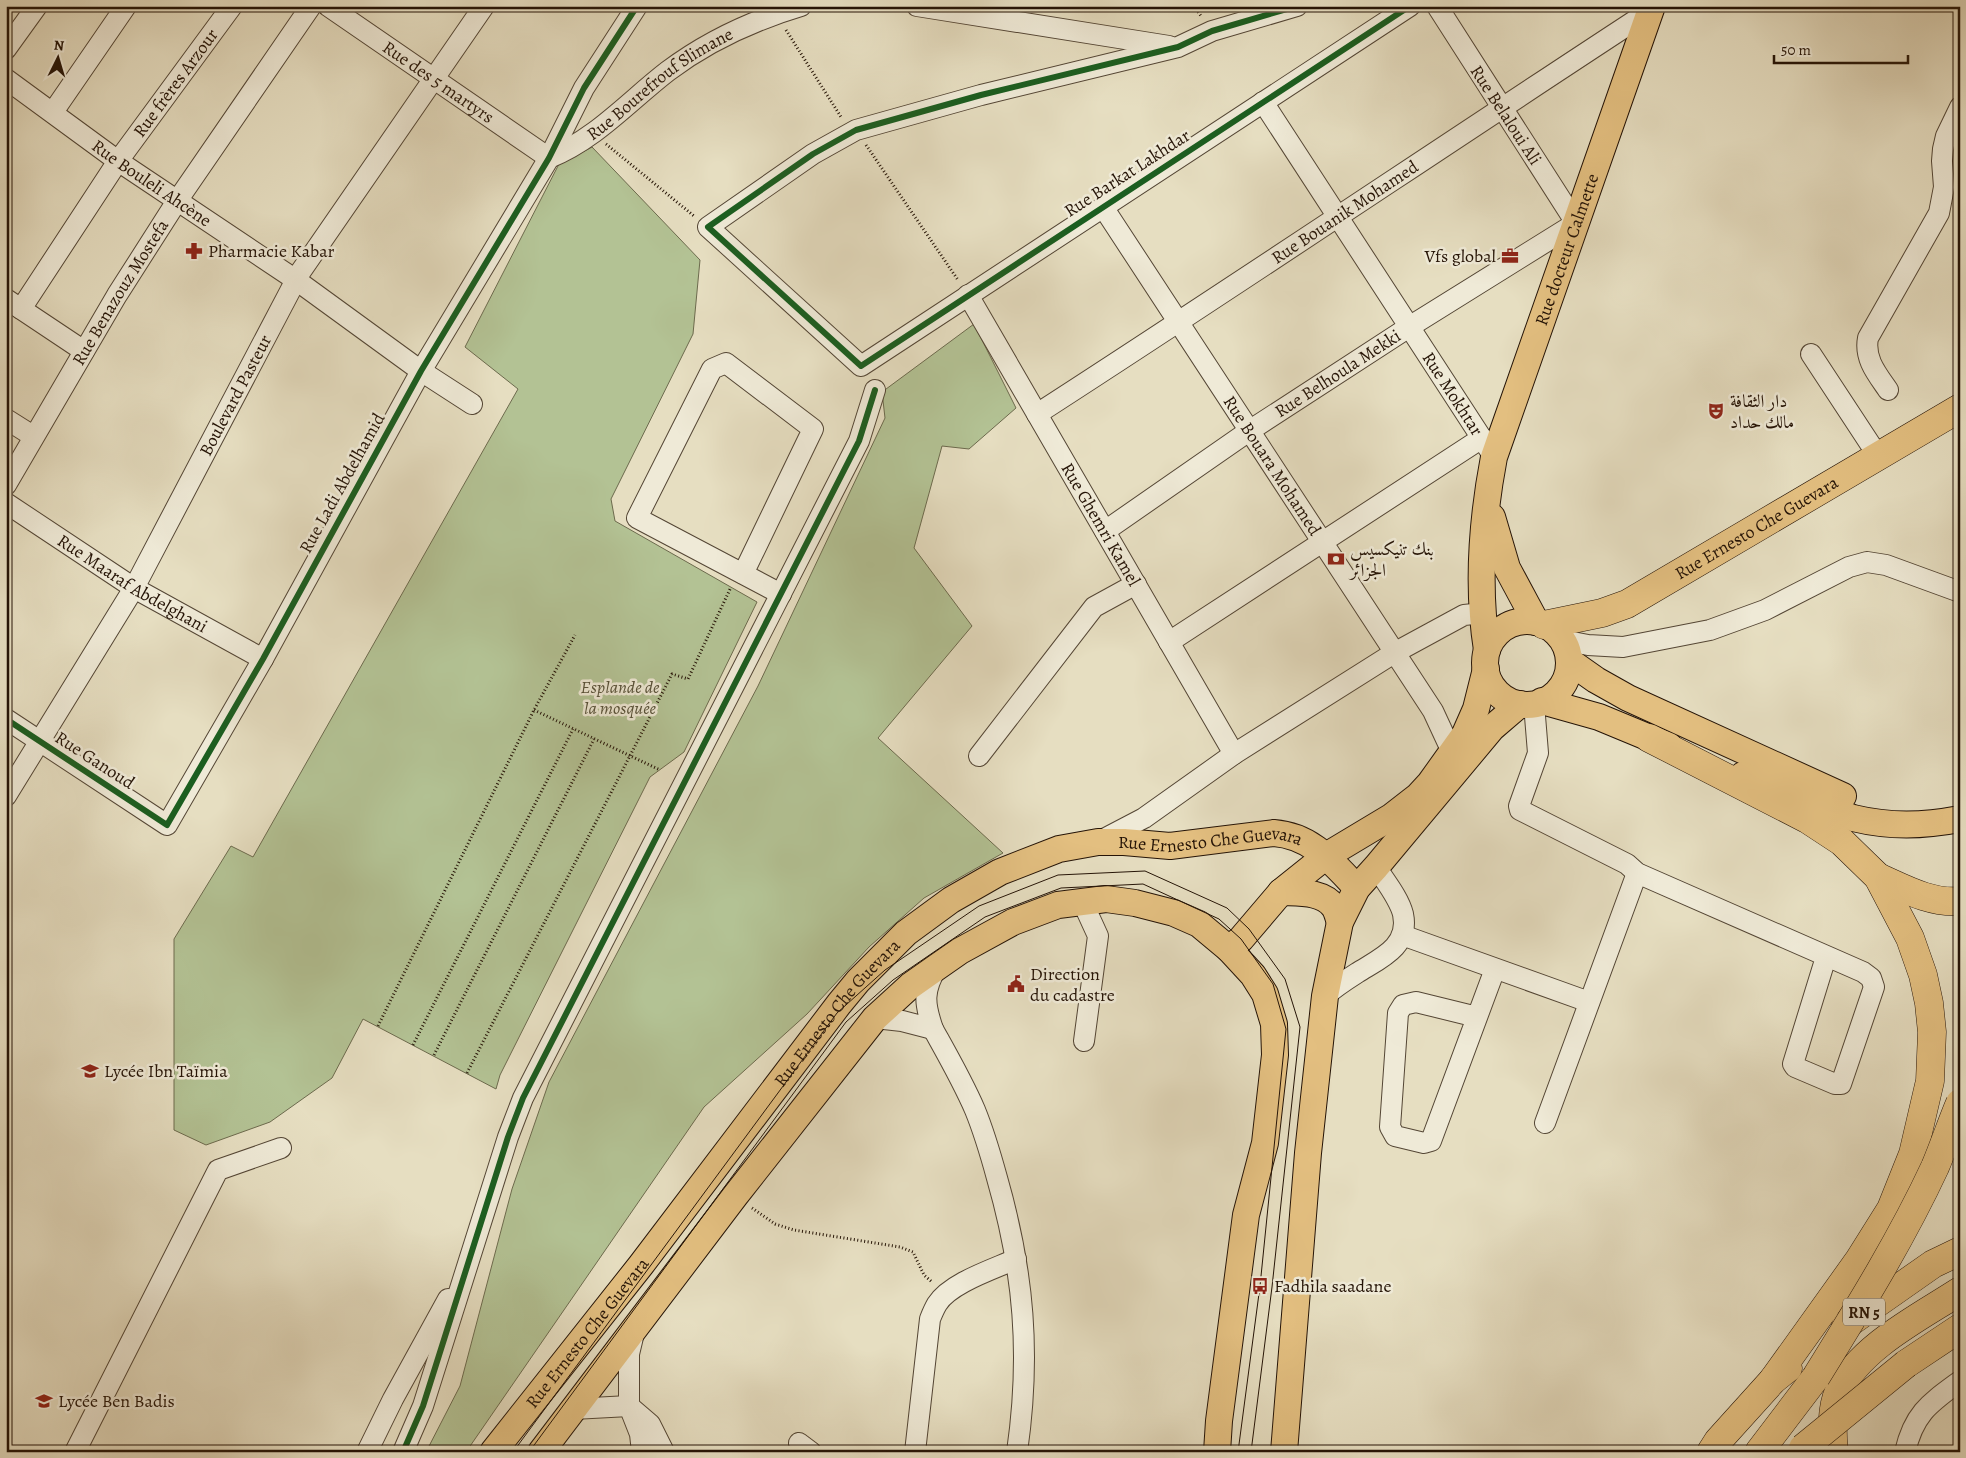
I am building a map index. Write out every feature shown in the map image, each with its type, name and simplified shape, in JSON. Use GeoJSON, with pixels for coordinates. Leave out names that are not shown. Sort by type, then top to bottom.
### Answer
{"type":"FeatureCollection","features":[{"type":"Feature","properties":{"kind":"highway","name":"Rue Ernesto Che Guevara"},"geometry":{"type":"LineString","coordinates":[[1553,637],[1602,613],[1627,604],[1960,408]]}},
{"type":"Feature","properties":{"kind":"highway"},"geometry":{"type":"LineString","coordinates":[[1649,738],[1822,828],[1842,842],[1878,877],[1910,938],[1923,975],[1932,1032],[1930,1081],[1912,1154],[1891,1210],[1854,1268],[1773,1380]]}},
{"type":"Feature","properties":{"kind":"highway"},"geometry":{"type":"LineString","coordinates":[[1878,877],[1914,893],[1949,902],[1960,901]]}},
{"type":"Feature","properties":{"kind":"highway"},"geometry":{"type":"LineString","coordinates":[[1759,1452],[1816,1377],[1876,1280],[1935,1166],[1960,1103]]}},
{"type":"Feature","properties":{"kind":"highway","name":"RN 5"},"geometry":{"type":"LineString","coordinates":[[1709,1448],[1773,1380],[1810,1350],[1933,1264],[1960,1251]]}},
{"type":"Feature","properties":{"kind":"highway"},"geometry":{"type":"LineString","coordinates":[[1834,1452],[1833,1412],[1839,1392],[1853,1368],[1877,1346],[1960,1291]]}},
{"type":"Feature","properties":{"kind":"highway"},"geometry":{"type":"LineString","coordinates":[[1801,1450],[1906,1364],[1960,1328]]}},
{"type":"Feature","properties":{"kind":"main road","name":"Rue docteur Calmette"},"geometry":{"type":"LineString","coordinates":[[1486,660],[1482,564],[1488,448],[1576,223],[1651,8]]}},
{"type":"Feature","properties":{"kind":"main road","name":"Rue docteur Calmette"},"geometry":{"type":"LineString","coordinates":[[1487,495],[1507,568],[1553,637]]}},
{"type":"Feature","properties":{"kind":"main road"},"geometry":{"type":"LineString","coordinates":[[1921,825],[1840,795],[1628,698],[1596,680],[1553,637],[1524,621],[1512,624],[1501,630],[1492,639],[1486,660],[1488,678],[1495,690],[1506,699],[1599,717],[1854,818],[1888,825],[1921,825],[1960,819]]}},
{"type":"Feature","properties":{"kind":"main road"},"geometry":{"type":"LineString","coordinates":[[1284,1452],[1308,1153],[1325,996],[1340,922],[1357,888],[1492,728],[1532,703],[1558,690],[1566,678],[1553,637]]}},
{"type":"Feature","properties":{"kind":"main road","name":"Rue Ernesto Che Guevara"},"geometry":{"type":"LineString","coordinates":[[1229,949],[1241,939],[1281,892],[1326,856],[1391,817],[1418,796],[1452,752],[1471,721],[1486,660]]}},
{"type":"Feature","properties":{"kind":"main road","name":"Rue Ernesto Che Guevara"},"geometry":{"type":"LineString","coordinates":[[493,1452],[641,1265],[858,981],[906,933],[951,900],[1000,872],[1059,849],[1098,842],[1170,846],[1274,833],[1288,834],[1305,840],[1326,856],[1357,888]]}},
{"type":"Feature","properties":{"kind":"main road"},"geometry":{"type":"LineString","coordinates":[[1281,892],[1304,892],[1321,896],[1334,906],[1340,922]]}},
{"type":"Feature","properties":{"kind":"main road","name":"Rue Ernesto Che Guevara"},"geometry":{"type":"LineString","coordinates":[[541,1452],[735,1196],[875,1018],[910,986],[960,951],[1013,922],[1058,905],[1106,899],[1135,903],[1174,913],[1199,924],[1229,949],[1253,975],[1265,994],[1274,1024],[1275,1055],[1265,1143],[1246,1215],[1219,1421],[1217,1452]]}},
{"type":"Feature","properties":{"kind":"street"},"geometry":{"type":"LineString","coordinates":[[6,49],[36,6]]}},
{"type":"Feature","properties":{"kind":"street"},"geometry":{"type":"LineString","coordinates":[[53,112],[126,6]]}},
{"type":"Feature","properties":{"kind":"street","name":"Rue frères Arzour"},"geometry":{"type":"LineString","coordinates":[[14,304],[232,6]]}},
{"type":"Feature","properties":{"kind":"street","name":"Rue Benazouz Mostefa"},"geometry":{"type":"LineString","coordinates":[[6,485],[84,351],[177,201],[310,6]]}},
{"type":"Feature","properties":{"kind":"street","name":"Rue des 5 martyrs"},"geometry":{"type":"LineString","coordinates":[[328,6],[549,158]]}},
{"type":"Feature","properties":{"kind":"street","name":"Boulevard Pasteur"},"geometry":{"type":"LineString","coordinates":[[6,796],[134,588],[296,280],[484,6]]}},
{"type":"Feature","properties":{"kind":"street","name":"Rue Ladi Abdelhamid"},"geometry":{"type":"LineString","coordinates":[[167,825],[262,659],[421,371],[549,158],[584,88],[636,6]]}},
{"type":"Feature","properties":{"kind":"street","name":"Rue Bourefrouf Slimane"},"geometry":{"type":"LineString","coordinates":[[549,158],[573,147],[593,134],[669,70],[702,48],[738,29],[801,6]]}},
{"type":"Feature","properties":{"kind":"street"},"geometry":{"type":"LineString","coordinates":[[917,6],[1178,47]]}},
{"type":"Feature","properties":{"kind":"street"},"geometry":{"type":"LineString","coordinates":[[708,227],[813,154],[854,131],[981,95],[1178,47],[1212,31],[1297,6]]}},
{"type":"Feature","properties":{"kind":"street","name":"Rue Barkat Lakhdar"},"geometry":{"type":"LineString","coordinates":[[708,227],[862,366],[1410,6]]}},
{"type":"Feature","properties":{"kind":"street","name":"Rue Belaloui Ali"},"geometry":{"type":"LineString","coordinates":[[1437,6],[1576,223]]}},
{"type":"Feature","properties":{"kind":"street","name":"Rue Bouanik Mohamed"},"geometry":{"type":"LineString","coordinates":[[1037,414],[1338,218],[1651,8]]}},
{"type":"Feature","properties":{"kind":"street","name":"Rue Bouleli Ahcène"},"geometry":{"type":"LineString","coordinates":[[6,79],[118,161],[296,280],[421,371],[472,404]]}},
{"type":"Feature","properties":{"kind":"street","name":"Rue Mokhtar"},"geometry":{"type":"LineString","coordinates":[[1263,102],[1488,448]]}},
{"type":"Feature","properties":{"kind":"street"},"geometry":{"type":"LineString","coordinates":[[1888,390],[1870,364],[1866,347],[1868,338],[1939,213],[1943,193],[1951,172],[1943,149],[1946,136],[1960,107]]}},
{"type":"Feature","properties":{"kind":"street","name":"Rue Bouara Mohamed"},"geometry":{"type":"LineString","coordinates":[[1103,207],[1432,711],[1452,752]]}},
{"type":"Feature","properties":{"kind":"street","name":"Rue Belhoula Mekki"},"geometry":{"type":"LineString","coordinates":[[1104,531],[1250,431],[1410,327],[1576,223]]}},
{"type":"Feature","properties":{"kind":"street","name":"Rue Ghemri Kamel"},"geometry":{"type":"LineString","coordinates":[[968,295],[1234,754]]}},
{"type":"Feature","properties":{"kind":"street"},"geometry":{"type":"LineString","coordinates":[[14,304],[84,351]]}},
{"type":"Feature","properties":{"kind":"street"},"geometry":{"type":"LineString","coordinates":[[1811,354],[1878,456]]}},
{"type":"Feature","properties":{"kind":"street"},"geometry":{"type":"LineString","coordinates":[[741,573],[813,428],[726,363],[712,369],[637,518],[741,573],[781,594]]}},
{"type":"Feature","properties":{"kind":"street"},"geometry":{"type":"LineString","coordinates":[[403,1452],[423,1406],[508,1137],[523,1098],[859,441],[876,390]]}},
{"type":"Feature","properties":{"kind":"street"},"geometry":{"type":"LineString","coordinates":[[6,419],[33,436]]}},
{"type":"Feature","properties":{"kind":"street"},"geometry":{"type":"LineString","coordinates":[[1169,642],[1322,542],[1488,448]]}},
{"type":"Feature","properties":{"kind":"street","name":"Rue Maaraf Abdelghani"},"geometry":{"type":"LineString","coordinates":[[6,503],[134,588],[262,659]]}},
{"type":"Feature","properties":{"kind":"street"},"geometry":{"type":"LineString","coordinates":[[1553,637],[1588,645],[1623,647],[1710,630],[1765,610],[1849,567],[1867,562],[1886,565],[1960,592]]}},
{"type":"Feature","properties":{"kind":"street"},"geometry":{"type":"LineString","coordinates":[[979,756],[1094,607],[1136,584]]}},
{"type":"Feature","properties":{"kind":"street"},"geometry":{"type":"LineString","coordinates":[[1098,842],[1144,818],[1234,754],[1394,653],[1464,615],[1483,613]]}},
{"type":"Feature","properties":{"kind":"street"},"geometry":{"type":"LineString","coordinates":[[1532,703],[1538,753],[1519,806],[1520,810],[1627,864],[1637,873],[1863,972],[1871,978],[1874,987],[1841,1084],[1827,1081],[1795,1067],[1793,1064],[1826,957]]}},
{"type":"Feature","properties":{"kind":"street","name":"Rue Ganoud"},"geometry":{"type":"LineString","coordinates":[[6,719],[167,825]]}},
{"type":"Feature","properties":{"kind":"street"},"geometry":{"type":"LineString","coordinates":[[1325,996],[1352,976],[1390,953],[1402,935],[1403,914],[1399,904],[1376,867]]}},
{"type":"Feature","properties":{"kind":"street"},"geometry":{"type":"LineString","coordinates":[[1544,1123],[1637,873]]}},
{"type":"Feature","properties":{"kind":"street"},"geometry":{"type":"LineString","coordinates":[[1082,901],[1098,936],[1084,1041]]}},
{"type":"Feature","properties":{"kind":"street"},"geometry":{"type":"LineString","coordinates":[[1402,935],[1589,1002]]}},
{"type":"Feature","properties":{"kind":"street"},"geometry":{"type":"LineString","coordinates":[[937,967],[928,982],[925,1003],[933,1029],[975,1111],[1005,1206],[1016,1259],[1024,1319],[1025,1365],[1018,1449]]}},
{"type":"Feature","properties":{"kind":"street"},"geometry":{"type":"LineString","coordinates":[[1477,1017],[1416,1002],[1403,1005],[1398,1013],[1390,1127],[1395,1136],[1424,1143],[1431,1141],[1495,969]]}},
{"type":"Feature","properties":{"kind":"street"},"geometry":{"type":"LineString","coordinates":[[875,1018],[902,1021],[933,1029]]}},
{"type":"Feature","properties":{"kind":"street"},"geometry":{"type":"LineString","coordinates":[[75,1452],[218,1170],[281,1148]]}},
{"type":"Feature","properties":{"kind":"street"},"geometry":{"type":"LineString","coordinates":[[367,1452],[393,1399],[471,1258]]}},
{"type":"Feature","properties":{"kind":"street"},"geometry":{"type":"LineString","coordinates":[[915,1452],[930,1319],[937,1304],[956,1287],[1016,1259]]}},
{"type":"Feature","properties":{"kind":"street"},"geometry":{"type":"LineString","coordinates":[[636,1326],[629,1354],[628,1406],[640,1434],[642,1452]]}},
{"type":"Feature","properties":{"kind":"street"},"geometry":{"type":"LineString","coordinates":[[1905,1452],[1918,1419],[1929,1403],[1960,1380]]}},
{"type":"Feature","properties":{"kind":"street"},"geometry":{"type":"LineString","coordinates":[[574,1409],[628,1406],[650,1424],[664,1452]]}},
{"type":"Feature","properties":{"kind":"path"},"geometry":{"type":"LineString","coordinates":[[776,14],[854,131],[968,295]]}},
{"type":"Feature","properties":{"kind":"path"},"geometry":{"type":"LineString","coordinates":[[593,134],[708,227]]}},
{"type":"Feature","properties":{"kind":"path"},"geometry":{"type":"LineString","coordinates":[[467,1073],[628,755],[672,674],[688,679],[741,573]]}},
{"type":"Feature","properties":{"kind":"path"},"geometry":{"type":"LineString","coordinates":[[378,1026],[534,710],[575,635]]}},
{"type":"Feature","properties":{"kind":"path"},"geometry":{"type":"LineString","coordinates":[[534,710],[660,770]]}},
{"type":"Feature","properties":{"kind":"path"},"geometry":{"type":"LineString","coordinates":[[413,1045],[573,729]]}},
{"type":"Feature","properties":{"kind":"path"},"geometry":{"type":"LineString","coordinates":[[434,1055],[594,739]]}},
{"type":"Feature","properties":{"kind":"path"},"geometry":{"type":"LineString","coordinates":[[735,1196],[775,1224],[794,1230],[900,1247],[913,1252],[924,1275],[946,1294]]}},
{"type":"Feature","properties":{"kind":"green space","name":"Esplande de la mosquée"},"geometry":{"type":"Polygon","coordinates":[[[592,147],[700,260],[693,334],[611,499],[615,521],[757,602],[684,752],[650,777],[500,1075],[496,1089],[363,1019],[332,1078],[270,1122],[206,1145],[174,1130],[174,939],[231,846],[253,857],[518,389],[465,347],[559,164],[592,147]]]}},
{"type":"Feature","properties":{"kind":"green space"},"geometry":{"type":"Polygon","coordinates":[[[974,324],[1016,408],[969,449],[942,446],[914,548],[972,626],[878,738],[1003,853],[924,898],[869,947],[807,1014],[704,1107],[466,1452],[426,1452],[460,1386],[512,1189],[549,1082],[758,686],[885,418],[882,392],[974,324]]]}},
{"type":"Feature","properties":{"kind":"tram line"},"geometry":{"type":"LineString","coordinates":[[513,1452],[837,1013],[885,970],[979,906],[1058,875],[1145,871],[1227,908],[1249,929],[1285,979],[1300,1027],[1272,1287],[1251,1452]]}},
{"type":"Feature","properties":{"kind":"tram line"},"geometry":{"type":"LineString","coordinates":[[529,1452],[846,1022],[893,980],[985,917],[1061,888],[1143,884],[1219,919],[1241,939],[1273,984],[1286,1029],[1260,1286],[1238,1452]]}},
{"type":"Feature","properties":{"kind":"cycle path"},"geometry":{"type":"LineString","coordinates":[[6,719],[167,825],[263,659],[421,371],[549,158],[584,88],[637,6]]}},
{"type":"Feature","properties":{"kind":"cycle path"},"geometry":{"type":"LineString","coordinates":[[1297,6],[1212,31],[1178,47],[981,95],[856,130],[813,154],[708,227],[861,366],[1410,6]]}},
{"type":"Feature","properties":{"kind":"cycle path"},"geometry":{"type":"LineString","coordinates":[[403,1452],[423,1406],[508,1137],[523,1098],[859,441],[875,390]]}},
{"type":"Feature","properties":{"kind":"place","name":"Pharmacie Kabar"},"geometry":{"type":"Point","coordinates":[194,251]}},
{"type":"Feature","properties":{"kind":"place","name":"Vfs global"},"geometry":{"type":"Point","coordinates":[1510,256]}},
{"type":"Feature","properties":{"kind":"place","name":"دار الثقافة مالك حداد"},"geometry":{"type":"Point","coordinates":[1716,411]}},
{"type":"Feature","properties":{"kind":"place","name":"بنك تنيكسيس الجزائر"},"geometry":{"type":"Point","coordinates":[1336,559]}},
{"type":"Feature","properties":{"kind":"place","name":"Direction du cadastre"},"geometry":{"type":"Point","coordinates":[1016,984]}},
{"type":"Feature","properties":{"kind":"place","name":"Lycée Ibn Taïmia"},"geometry":{"type":"Point","coordinates":[90,1071]}},
{"type":"Feature","properties":{"kind":"place","name":"Fadhila saadane"},"geometry":{"type":"Point","coordinates":[1260,1286]}},
{"type":"Feature","properties":{"kind":"place","name":"Lycée Ben Badis"},"geometry":{"type":"Point","coordinates":[44,1401]}}]}
